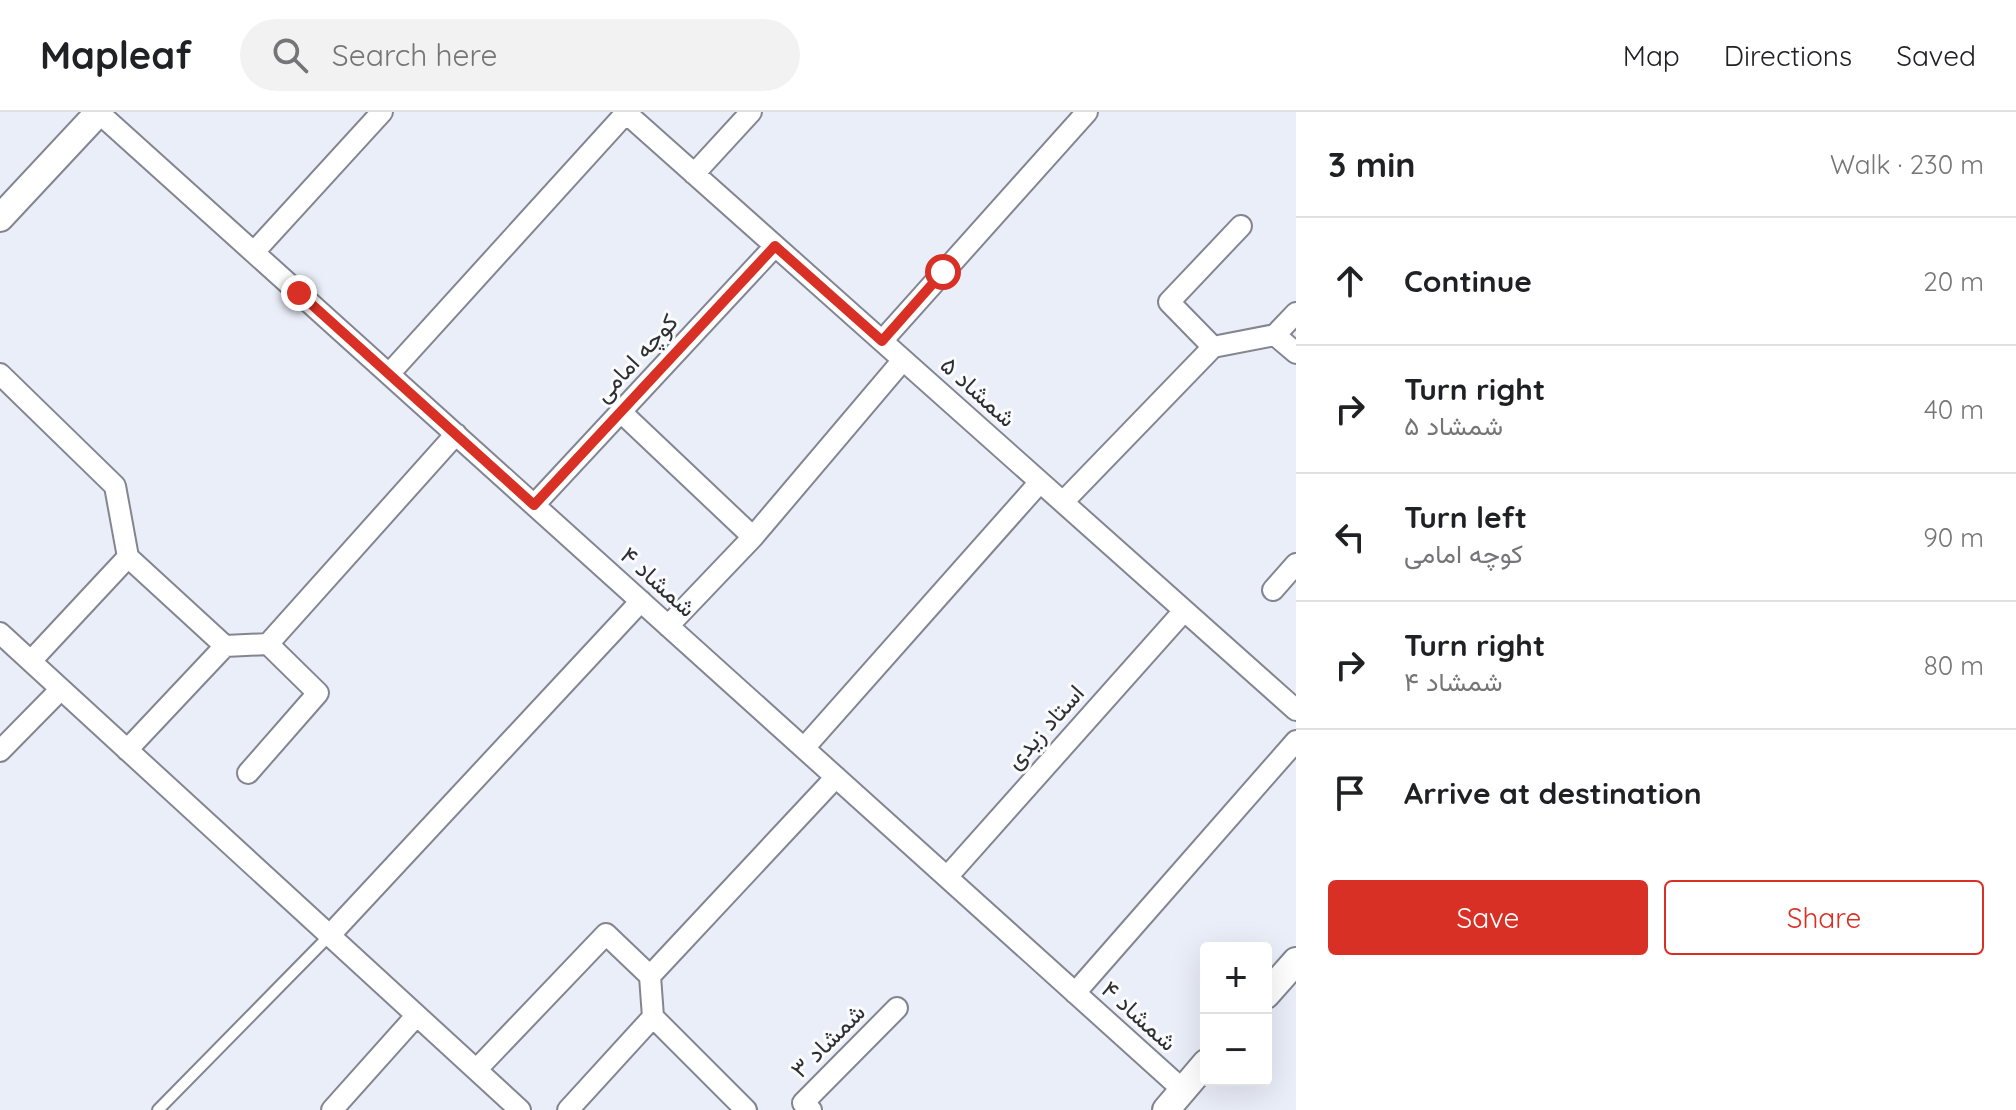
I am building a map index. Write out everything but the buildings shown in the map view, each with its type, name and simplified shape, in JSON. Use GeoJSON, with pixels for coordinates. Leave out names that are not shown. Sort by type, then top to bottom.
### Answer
{"type":"FeatureCollection","features":[{"type":"Feature","properties":{"kind":"street"},"geometry":{"type":"LineString","coordinates":[[0,218],[99,112]]}},
{"type":"Feature","properties":{"kind":"street","name":"شمشاد ۴"},"geometry":{"type":"LineString","coordinates":[[99,112],[1075,993],[1174,1100]]}},
{"type":"Feature","properties":{"kind":"street"},"geometry":{"type":"LineString","coordinates":[[254,252],[382,112]]}},
{"type":"Feature","properties":{"kind":"street"},"geometry":{"type":"LineString","coordinates":[[389,374],[625,112]]}},
{"type":"Feature","properties":{"kind":"street","name":"شمشاد ۵"},"geometry":{"type":"LineString","coordinates":[[625,112],[1296,710]]}},
{"type":"Feature","properties":{"kind":"street"},"geometry":{"type":"LineString","coordinates":[[694,174],[751,112]]}},
{"type":"Feature","properties":{"kind":"street"},"geometry":{"type":"LineString","coordinates":[[882,341],[1087,112]]}},
{"type":"Feature","properties":{"kind":"street"},"geometry":{"type":"LineString","coordinates":[[1213,347],[1169,302],[1241,226]]}},
{"type":"Feature","properties":{"kind":"street","name":"کوچه امامی"},"geometry":{"type":"LineString","coordinates":[[534,505],[775,246]]}},
{"type":"Feature","properties":{"kind":"street"},"geometry":{"type":"LineString","coordinates":[[1063,502],[1213,347],[1275,335],[1296,313]]}},
{"type":"Feature","properties":{"kind":"street"},"geometry":{"type":"LineString","coordinates":[[1275,335],[1296,353]]}},
{"type":"Feature","properties":{"kind":"street"},"geometry":{"type":"LineString","coordinates":[[668,626],[753,537],[903,360]]}},
{"type":"Feature","properties":{"kind":"street"},"geometry":{"type":"LineString","coordinates":[[0,374],[115,486],[128,557],[225,646]]}},
{"type":"Feature","properties":{"kind":"street"},"geometry":{"type":"LineString","coordinates":[[621,412],[753,537]]}},
{"type":"Feature","properties":{"kind":"street"},"geometry":{"type":"LineString","coordinates":[[127,750],[225,646],[268,644],[456,434]]}},
{"type":"Feature","properties":{"kind":"street"},"geometry":{"type":"LineString","coordinates":[[804,748],[1040,482]]}},
{"type":"Feature","properties":{"kind":"street"},"geometry":{"type":"LineString","coordinates":[[31,661],[128,557]]}},
{"type":"Feature","properties":{"kind":"street"},"geometry":{"type":"LineString","coordinates":[[1273,590],[1296,564]]}},
{"type":"Feature","properties":{"kind":"street"},"geometry":{"type":"LineString","coordinates":[[329,936],[641,601]]}},
{"type":"Feature","properties":{"kind":"street","name":"استاد زیدی"},"geometry":{"type":"LineString","coordinates":[[947,877],[1183,612]]}},
{"type":"Feature","properties":{"kind":"street"},"geometry":{"type":"LineString","coordinates":[[0,633],[520,1110]]}},
{"type":"Feature","properties":{"kind":"street"},"geometry":{"type":"LineString","coordinates":[[248,773],[318,693],[268,644]]}},
{"type":"Feature","properties":{"kind":"street"},"geometry":{"type":"LineString","coordinates":[[0,751],[61,689]]}},
{"type":"Feature","properties":{"kind":"street"},"geometry":{"type":"LineString","coordinates":[[1075,993],[1296,741]]}},
{"type":"Feature","properties":{"kind":"street"},"geometry":{"type":"LineString","coordinates":[[650,976],[836,777]]}},
{"type":"Feature","properties":{"kind":"street"},"geometry":{"type":"LineString","coordinates":[[477,1069],[606,934],[650,976],[653,1017],[746,1110]]}},
{"type":"Feature","properties":{"kind":"street"},"geometry":{"type":"LineString","coordinates":[[1272,990],[1292,972]]}},
{"type":"Feature","properties":{"kind":"street","name":"شمشاد ۳"},"geometry":{"type":"LineString","coordinates":[[811,1110],[803,1103],[897,1008]]}},
{"type":"Feature","properties":{"kind":"street"},"geometry":{"type":"LineString","coordinates":[[332,1110],[416,1016]]}},
{"type":"Feature","properties":{"kind":"street"},"geometry":{"type":"LineString","coordinates":[[568,1110],[653,1017]]}},
{"type":"Feature","properties":{"kind":"street"},"geometry":{"type":"LineString","coordinates":[[1174,1100],[1200,1070]]}},
{"type":"Feature","properties":{"kind":"lane"},"geometry":{"type":"LineString","coordinates":[[158,1110],[329,936]]}},
{"type":"Feature","properties":{"kind":"route"},"geometry":{"type":"LineString","coordinates":[[299,293],[534,505],[775,246],[882,341],[943,272]]}}]}
